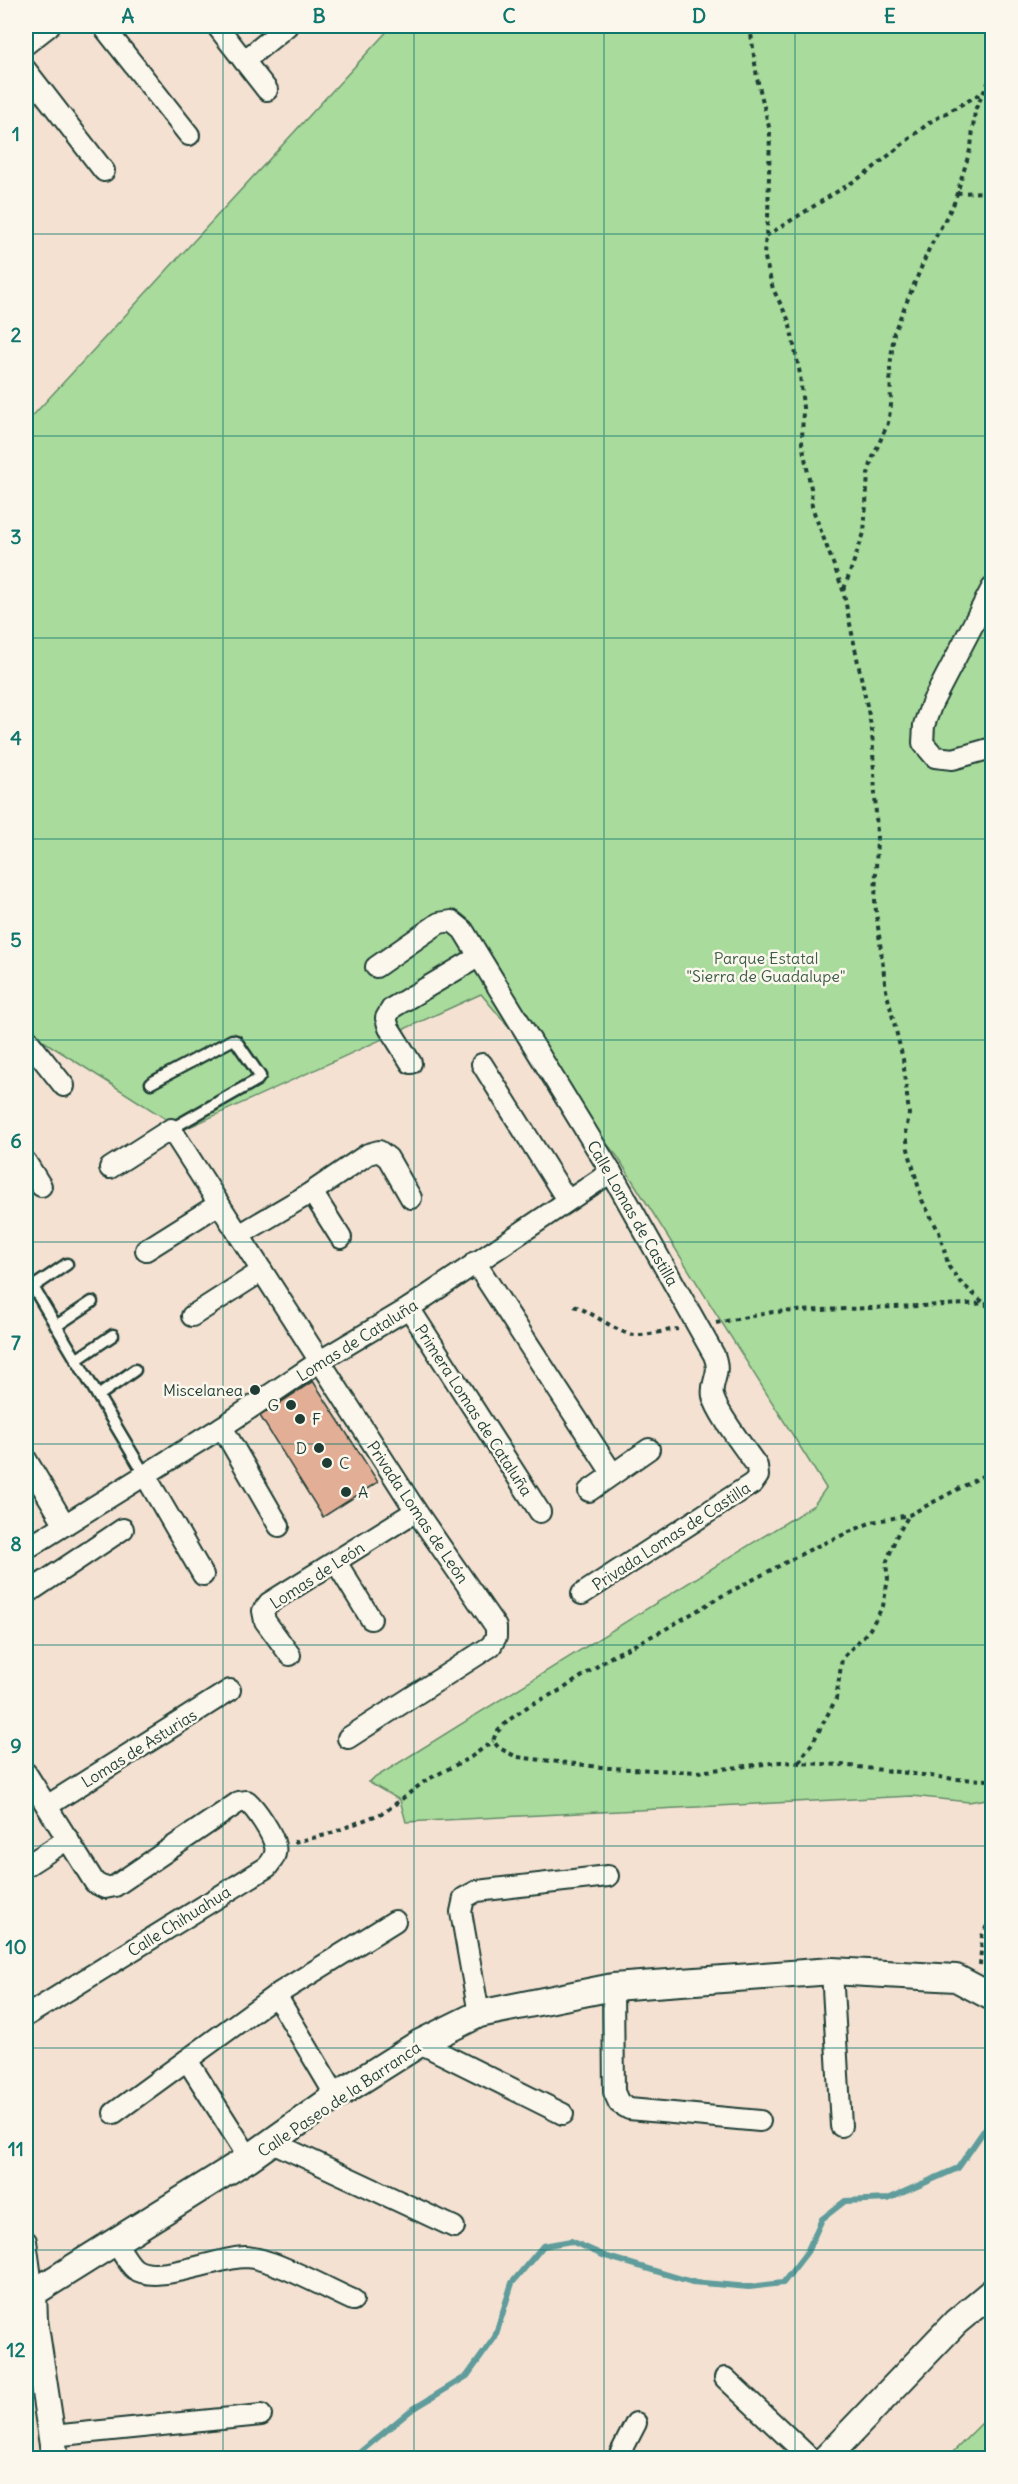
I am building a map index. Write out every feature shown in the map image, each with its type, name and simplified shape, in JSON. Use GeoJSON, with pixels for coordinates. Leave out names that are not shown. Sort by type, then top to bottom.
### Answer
{"type":"FeatureCollection","features":[{"type":"Feature","properties":{"kind":"street"},"geometry":{"type":"LineString","coordinates":[[26,44],[49,26]]}},
{"type":"Feature","properties":{"kind":"street"},"geometry":{"type":"LineString","coordinates":[[103,26],[189,135]]}},
{"type":"Feature","properties":{"kind":"street"},"geometry":{"type":"LineString","coordinates":[[217,26],[267,90]]}},
{"type":"Feature","properties":{"kind":"street"},"geometry":{"type":"LineString","coordinates":[[244,61],[287,26]]}},
{"type":"Feature","properties":{"kind":"street"},"geometry":{"type":"LineString","coordinates":[[26,70],[104,171]]}},
{"type":"Feature","properties":{"kind":"street"},"geometry":{"type":"LineString","coordinates":[[993,588],[932,703],[924,725],[923,743],[935,757],[953,759],[993,748]]}},
{"type":"Feature","properties":{"kind":"street","name":"Calle Lomas de Castilla"},"geometry":{"type":"LineString","coordinates":[[376,967],[439,923],[452,921],[463,930],[610,1172],[698,1326],[719,1366],[713,1395],[717,1406],[757,1466],[758,1476]]}},
{"type":"Feature","properties":{"kind":"street"},"geometry":{"type":"LineString","coordinates":[[411,1063],[388,1028],[386,1018],[392,1008],[478,957]]}},
{"type":"Feature","properties":{"kind":"street"},"geometry":{"type":"LineString","coordinates":[[26,1038],[63,1086]]}},
{"type":"Feature","properties":{"kind":"street"},"geometry":{"type":"LineString","coordinates":[[482,1064],[567,1200]]}},
{"type":"Feature","properties":{"kind":"street"},"geometry":{"type":"LineString","coordinates":[[110,1168],[171,1129]]}},
{"type":"Feature","properties":{"kind":"street","name":"Privada Lomas de León"},"geometry":{"type":"LineString","coordinates":[[171,1129],[416,1511],[496,1627],[496,1637],[491,1646],[348,1738]]}},
{"type":"Feature","properties":{"kind":"street"},"geometry":{"type":"LineString","coordinates":[[239,1236],[312,1192],[368,1154],[379,1151],[388,1158],[411,1198]]}},
{"type":"Feature","properties":{"kind":"street"},"geometry":{"type":"LineString","coordinates":[[26,1162],[41,1186]]}},
{"type":"Feature","properties":{"kind":"street","name":"Lomas de Cataluña"},"geometry":{"type":"LineString","coordinates":[[26,1549],[409,1308],[610,1172]]}},
{"type":"Feature","properties":{"kind":"street"},"geometry":{"type":"LineString","coordinates":[[312,1192],[341,1238]]}},
{"type":"Feature","properties":{"kind":"street"},"geometry":{"type":"LineString","coordinates":[[146,1250],[219,1204]]}},
{"type":"Feature","properties":{"kind":"street"},"geometry":{"type":"LineString","coordinates":[[475,1262],[612,1473]]}},
{"type":"Feature","properties":{"kind":"street"},"geometry":{"type":"LineString","coordinates":[[192,1316],[262,1271]]}},
{"type":"Feature","properties":{"kind":"street","name":"Primera Lomas de Cataluña"},"geometry":{"type":"LineString","coordinates":[[409,1308],[540,1512]]}},
{"type":"Feature","properties":{"kind":"street"},"geometry":{"type":"LineString","coordinates":[[222,1427],[279,1526]]}},
{"type":"Feature","properties":{"kind":"street"},"geometry":{"type":"LineString","coordinates":[[589,1491],[649,1449]]}},
{"type":"Feature","properties":{"kind":"street"},"geometry":{"type":"LineString","coordinates":[[26,1459],[64,1525]]}},
{"type":"Feature","properties":{"kind":"street"},"geometry":{"type":"LineString","coordinates":[[145,1475],[203,1575]]}},
{"type":"Feature","properties":{"kind":"street","name":"Privada Lomas de Castilla"},"geometry":{"type":"LineString","coordinates":[[582,1594],[753,1483],[758,1476]]}},
{"type":"Feature","properties":{"kind":"street","name":"Lomas de León"},"geometry":{"type":"LineString","coordinates":[[290,1655],[265,1621],[263,1611],[269,1603],[416,1511]]}},
{"type":"Feature","properties":{"kind":"street"},"geometry":{"type":"LineString","coordinates":[[26,1594],[123,1529]]}},
{"type":"Feature","properties":{"kind":"street"},"geometry":{"type":"LineString","coordinates":[[336,1562],[371,1619]]}},
{"type":"Feature","properties":{"kind":"street","name":"Lomas de Asturias"},"geometry":{"type":"LineString","coordinates":[[47,1806],[230,1690]]}},
{"type":"Feature","properties":{"kind":"street"},"geometry":{"type":"LineString","coordinates":[[26,1773],[95,1883],[105,1888],[115,1886],[239,1802],[247,1801],[255,1808],[275,1845]]}},
{"type":"Feature","properties":{"kind":"street"},"geometry":{"type":"LineString","coordinates":[[26,1866],[68,1839]]}},
{"type":"Feature","properties":{"kind":"street","name":"Calle Chihuahua"},"geometry":{"type":"LineString","coordinates":[[26,2016],[267,1867],[275,1858],[275,1845]]}},
{"type":"Feature","properties":{"kind":"street"},"geometry":{"type":"LineString","coordinates":[[479,2014],[461,1912],[464,1898],[477,1891],[608,1876]]}},
{"type":"Feature","properties":{"kind":"street"},"geometry":{"type":"LineString","coordinates":[[114,2113],[276,1995],[395,1922]]}},
{"type":"Feature","properties":{"kind":"street"},"geometry":{"type":"LineString","coordinates":[[832,1971],[841,2126]]}},
{"type":"Feature","properties":{"kind":"street","name":"Calle Paseo de la Barranca"},"geometry":{"type":"LineString","coordinates":[[29,2294],[116,2243],[249,2158],[336,2096],[420,2043],[479,2014],[613,1987],[832,1971],[956,1978],[982,1991]]}},
{"type":"Feature","properties":{"kind":"street"},"geometry":{"type":"LineString","coordinates":[[613,1987],[614,2092],[619,2103],[629,2109],[760,2121]]}},
{"type":"Feature","properties":{"kind":"street"},"geometry":{"type":"LineString","coordinates":[[276,1995],[336,2096]]}},
{"type":"Feature","properties":{"kind":"street"},"geometry":{"type":"LineString","coordinates":[[420,2043],[563,2114]]}},
{"type":"Feature","properties":{"kind":"street"},"geometry":{"type":"LineString","coordinates":[[187,2060],[249,2158]]}},
{"type":"Feature","properties":{"kind":"street"},"geometry":{"type":"LineString","coordinates":[[272,2142],[454,2227]]}},
{"type":"Feature","properties":{"kind":"street"},"geometry":{"type":"LineString","coordinates":[[26,2241],[29,2294],[53,2447],[261,2415]]}},
{"type":"Feature","properties":{"kind":"street"},"geometry":{"type":"LineString","coordinates":[[116,2243],[135,2269],[149,2274],[245,2257],[269,2263],[353,2300]]}},
{"type":"Feature","properties":{"kind":"street"},"geometry":{"type":"LineString","coordinates":[[826,2458],[956,2322],[993,2292]]}},
{"type":"Feature","properties":{"kind":"street"},"geometry":{"type":"LineString","coordinates":[[725,2378],[810,2458]]}},
{"type":"Feature","properties":{"kind":"street"},"geometry":{"type":"LineString","coordinates":[[618,2458],[636,2423]]}},
{"type":"Feature","properties":{"kind":"lane"},"geometry":{"type":"LineString","coordinates":[[151,1083],[232,1040],[236,1041],[260,1076],[257,1080],[171,1129]]}},
{"type":"Feature","properties":{"kind":"lane"},"geometry":{"type":"LineString","coordinates":[[67,1264],[33,1287],[145,1475]]}},
{"type":"Feature","properties":{"kind":"lane"},"geometry":{"type":"LineString","coordinates":[[57,1326],[92,1302]]}},
{"type":"Feature","properties":{"kind":"lane"},"geometry":{"type":"LineString","coordinates":[[76,1359],[112,1335]]}},
{"type":"Feature","properties":{"kind":"lane"},"geometry":{"type":"LineString","coordinates":[[98,1396],[135,1370]]}},
{"type":"Feature","properties":{"kind":"path"},"geometry":{"type":"LineString","coordinates":[[750,26],[757,78],[770,131],[764,254],[773,289],[789,321],[800,374],[803,408],[802,443],[811,488],[812,507],[843,590],[872,730],[874,801],[878,836],[875,903],[886,990],[903,1059],[909,1114],[906,1131],[908,1149],[922,1200],[939,1232],[949,1267],[960,1282],[993,1310]]}},
{"type":"Feature","properties":{"kind":"path"},"geometry":{"type":"LineString","coordinates":[[843,590],[864,533],[868,474],[888,423],[891,405],[890,368],[894,332],[929,249],[954,203],[971,147],[975,110],[993,75]]}},
{"type":"Feature","properties":{"kind":"path"},"geometry":{"type":"LineString","coordinates":[[766,236],[867,173],[930,122],[983,93]]}},
{"type":"Feature","properties":{"kind":"path"},"geometry":{"type":"LineString","coordinates":[[957,193],[993,192]]}},
{"type":"Feature","properties":{"kind":"path"},"geometry":{"type":"LineString","coordinates":[[574,1306],[593,1312],[626,1332],[636,1335],[773,1312],[993,1303]]}},
{"type":"Feature","properties":{"kind":"path"},"geometry":{"type":"LineString","coordinates":[[275,1845],[326,1835],[386,1812],[425,1780],[471,1757],[493,1741],[496,1733],[509,1720],[530,1704],[563,1689],[614,1655],[664,1630],[804,1552],[872,1522],[909,1515],[993,1471]]}},
{"type":"Feature","properties":{"kind":"path"},"geometry":{"type":"LineString","coordinates":[[799,1762],[813,1742],[836,1699],[842,1659],[870,1629],[883,1606],[888,1579],[886,1564],[896,1537],[909,1515]]}},
{"type":"Feature","properties":{"kind":"path"},"geometry":{"type":"LineString","coordinates":[[493,1741],[499,1748],[517,1757],[639,1770],[697,1772],[799,1762],[851,1765],[954,1779],[993,1780]]}},
{"type":"Feature","properties":{"kind":"path"},"geometry":{"type":"LineString","coordinates":[[982,1991],[982,1936],[993,1915]]}},
{"type":"Feature","properties":{"kind":"green space","name":"Parque Estatal \"Sierra de Guadalupe\""},"geometry":{"type":"Polygon","coordinates":[[[392,26],[992,26],[992,1798],[969,1802],[912,1796],[406,1822],[400,1800],[368,1782],[814,1505],[826,1488],[617,1156],[481,994],[183,1130],[26,1030],[26,423],[392,26]]]}},
{"type":"Feature","properties":{"kind":"green space"},"geometry":{"type":"Polygon","coordinates":[[[992,2413],[992,2458],[948,2458],[953,2452],[992,2413]]]}},
{"type":"Feature","properties":{"kind":"building"},"geometry":{"type":"Polygon","coordinates":[[[313,1381],[378,1482],[323,1517],[260,1416],[313,1381]]]}},
{"type":"Feature","properties":{"kind":"waterway"},"geometry":{"type":"LineString","coordinates":[[353,2458],[410,2411],[467,2376],[495,2337],[512,2283],[543,2246],[571,2241],[605,2256],[692,2282],[749,2287],[783,2283],[807,2252],[822,2219],[845,2201],[888,2199],[958,2168],[992,2119]]}},
{"type":"Feature","properties":{"kind":"place","name":"Miscelanea"},"geometry":{"type":"Point","coordinates":[255,1390]}},
{"type":"Feature","properties":{"kind":"place","name":"G"},"geometry":{"type":"Point","coordinates":[291,1405]}},
{"type":"Feature","properties":{"kind":"place","name":"F"},"geometry":{"type":"Point","coordinates":[300,1419]}},
{"type":"Feature","properties":{"kind":"place","name":"D"},"geometry":{"type":"Point","coordinates":[319,1448]}},
{"type":"Feature","properties":{"kind":"place","name":"C"},"geometry":{"type":"Point","coordinates":[327,1463]}},
{"type":"Feature","properties":{"kind":"place","name":"A"},"geometry":{"type":"Point","coordinates":[346,1492]}}]}
